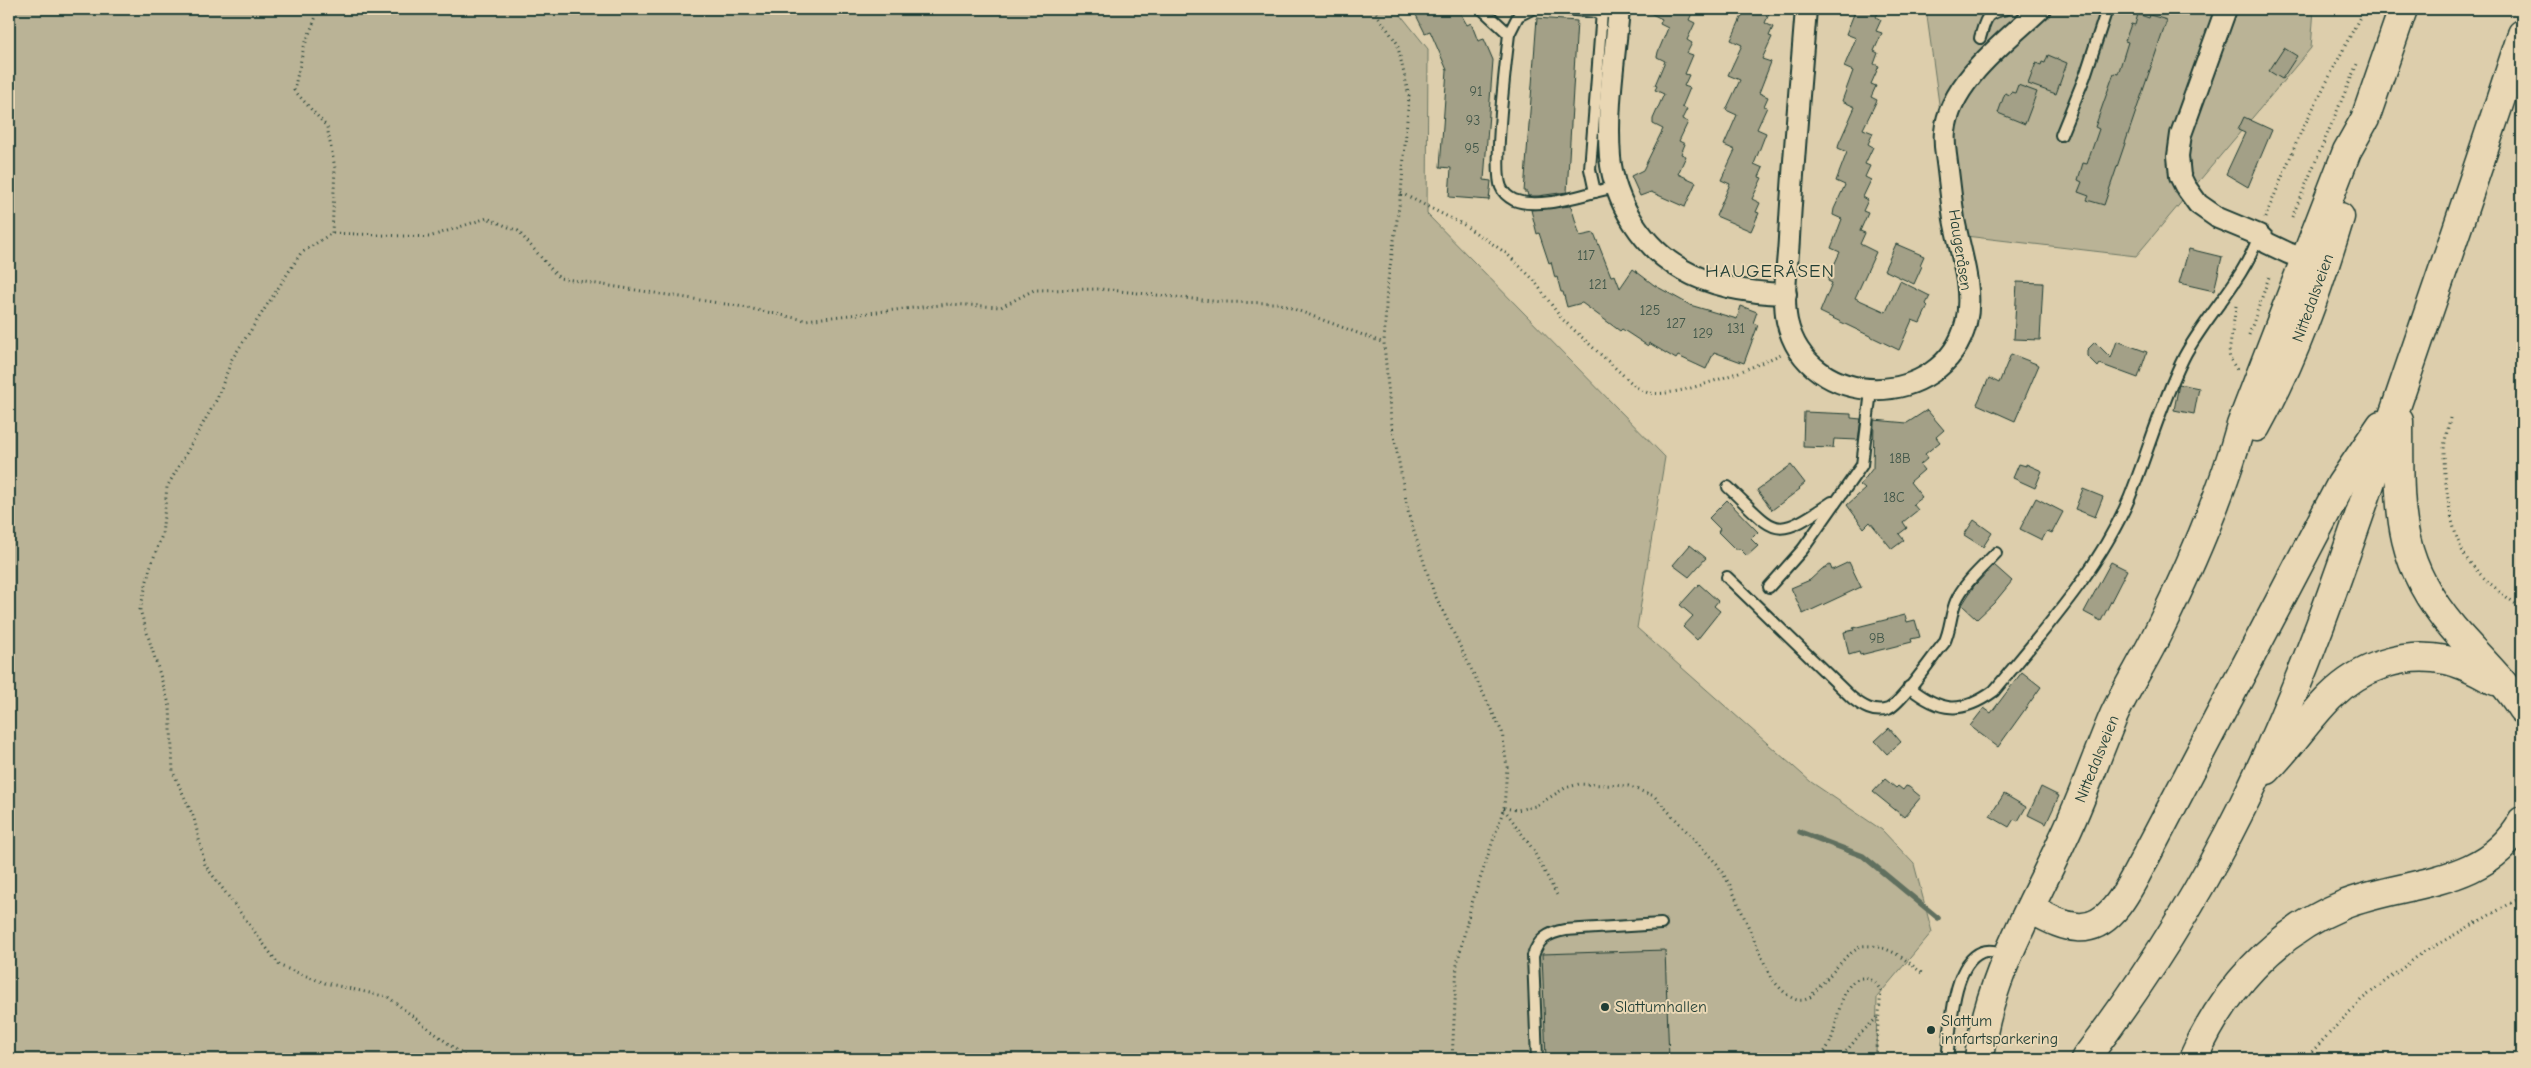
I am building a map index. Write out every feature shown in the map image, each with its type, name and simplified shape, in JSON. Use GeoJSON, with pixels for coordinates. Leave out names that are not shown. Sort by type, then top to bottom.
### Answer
{"type":"FeatureCollection","features":[{"type":"Feature","properties":{"kind":"main road","name":"Nittedalsveien"},"geometry":{"type":"LineString","coordinates":[[1979,1059],[1988,1010],[2009,954],[2084,793],[2114,716],[2169,609],[2230,464],[2241,425],[2315,255],[2347,151],[2365,118],[2403,9]]}},
{"type":"Feature","properties":{"kind":"main road"},"geometry":{"type":"LineString","coordinates":[[2084,1059],[2136,989],[2170,937],[2215,858],[2254,782],[2295,688],[2323,616],[2399,399],[2522,34]]}},
{"type":"Feature","properties":{"kind":"main road"},"geometry":{"type":"LineString","coordinates":[[2399,399],[2400,500],[2403,533],[2409,553],[2422,585],[2441,614],[2505,686],[2522,709]]}},
{"type":"Feature","properties":{"kind":"main road"},"geometry":{"type":"LineString","coordinates":[[2030,909],[2059,923],[2079,927],[2097,922],[2114,908],[2144,860],[2341,484],[2399,399]]}},
{"type":"Feature","properties":{"kind":"main road"},"geometry":{"type":"LineString","coordinates":[[2254,782],[2289,748],[2331,696],[2354,679],[2381,665],[2409,658],[2447,660],[2505,686]]}},
{"type":"Feature","properties":{"kind":"main road"},"geometry":{"type":"LineString","coordinates":[[2193,1059],[2214,1018],[2237,984],[2260,959],[2284,938],[2314,919],[2343,905],[2383,893],[2449,878],[2473,869],[2490,858],[2507,842],[2522,821]]}},
{"type":"Feature","properties":{"kind":"street","name":"Haugeråsen"},"geometry":{"type":"LineString","coordinates":[[1806,9],[1786,294],[1787,321],[1798,347],[1812,365],[1832,379],[1849,387],[1871,391],[1912,384],[1930,374],[1960,340],[1966,322],[1968,297],[1966,274],[1955,220],[1945,132],[1950,111],[1959,92],[1976,71],[2040,9]]}},
{"type":"Feature","properties":{"kind":"street"},"geometry":{"type":"LineString","coordinates":[[2226,9],[2184,123],[2179,147],[2178,165],[2185,186],[2198,204],[2218,218],[2259,235],[2271,232],[2315,255]]}},
{"type":"Feature","properties":{"kind":"street"},"geometry":{"type":"LineString","coordinates":[[1613,11],[1610,157],[1616,187],[1630,216],[1648,243],[1683,270],[1707,281],[1766,293],[1786,294]]}},
{"type":"Feature","properties":{"kind":"lane"},"geometry":{"type":"LineString","coordinates":[[1482,9],[1509,34]]}},
{"type":"Feature","properties":{"kind":"lane"},"geometry":{"type":"LineString","coordinates":[[1532,9],[1518,16],[1509,34],[1498,160],[1500,186],[1505,194],[1523,202],[1570,199],[1616,187]]}},
{"type":"Feature","properties":{"kind":"lane"},"geometry":{"type":"LineString","coordinates":[[1563,9],[1613,11],[1590,170],[1595,192]]}},
{"type":"Feature","properties":{"kind":"lane"},"geometry":{"type":"LineString","coordinates":[[1980,38],[1988,15],[1992,12],[2006,9],[2021,27]]}},
{"type":"Feature","properties":{"kind":"lane"},"geometry":{"type":"LineString","coordinates":[[2061,135],[2085,76],[2107,9]]}},
{"type":"Feature","properties":{"kind":"lane"},"geometry":{"type":"LineString","coordinates":[[1909,687],[1927,702],[1952,708],[1963,708],[1985,698],[1994,691],[2078,586],[2102,550],[2128,499],[2183,359],[2201,327],[2247,265],[2259,235]]}},
{"type":"Feature","properties":{"kind":"lane"},"geometry":{"type":"LineString","coordinates":[[1768,587],[1803,549],[1862,465],[1871,391]]}},
{"type":"Feature","properties":{"kind":"lane"},"geometry":{"type":"LineString","coordinates":[[1728,487],[1773,528],[1784,529],[1798,525],[1837,498]]}},
{"type":"Feature","properties":{"kind":"lane"},"geometry":{"type":"LineString","coordinates":[[1727,577],[1860,705],[1869,710],[1887,709],[1896,704],[1949,634],[1953,611],[1959,596],[1996,553]]}},
{"type":"Feature","properties":{"kind":"lane"},"geometry":{"type":"LineString","coordinates":[[1537,1059],[1533,956],[1536,946],[1552,932],[1661,924]]}},
{"type":"Feature","properties":{"kind":"lane"},"geometry":{"type":"LineString","coordinates":[[1947,1059],[1956,990],[1964,971],[1974,957],[1981,952],[1990,950],[2009,954]]}},
{"type":"Feature","properties":{"kind":"path"},"geometry":{"type":"LineString","coordinates":[[319,9],[304,47],[294,90],[327,127],[335,168],[332,233]]}},
{"type":"Feature","properties":{"kind":"path"},"geometry":{"type":"LineString","coordinates":[[1373,9],[1397,43],[1409,96],[1401,194],[1387,287],[1384,343],[1391,420],[1409,516],[1434,593],[1502,732],[1507,767],[1504,808],[1471,906],[1457,964],[1452,1059]]}},
{"type":"Feature","properties":{"kind":"path"},"geometry":{"type":"LineString","coordinates":[[2259,235],[2297,141],[2364,9]]}},
{"type":"Feature","properties":{"kind":"path"},"geometry":{"type":"LineString","coordinates":[[2292,217],[2358,63]]}},
{"type":"Feature","properties":{"kind":"path"},"geometry":{"type":"LineString","coordinates":[[1401,194],[1464,226],[1506,253],[1533,279],[1561,318],[1636,387],[1650,394],[1674,392],[1750,368],[1798,347]]}},
{"type":"Feature","properties":{"kind":"path"},"geometry":{"type":"LineString","coordinates":[[468,1059],[388,997],[325,983],[280,966],[205,865],[194,818],[174,772],[170,707],[140,610],[150,568],[162,535],[167,487],[218,399],[232,359],[301,253],[332,233],[429,237],[488,218],[518,231],[559,278],[738,306],[805,320],[949,304],[1001,307],[1034,290],[1101,289],[1221,302],[1278,303],[1384,343]]}},
{"type":"Feature","properties":{"kind":"path"},"geometry":{"type":"LineString","coordinates":[[2237,370],[2230,360],[2229,353],[2238,299]]}},
{"type":"Feature","properties":{"kind":"path"},"geometry":{"type":"LineString","coordinates":[[2450,418],[2444,451],[2447,494],[2455,529],[2467,559],[2489,582],[2522,609]]}},
{"type":"Feature","properties":{"kind":"path"},"geometry":{"type":"LineString","coordinates":[[1504,808],[1517,810],[1536,806],[1565,788],[1579,784],[1628,786],[1654,796],[1717,864],[1730,885],[1771,978],[1797,1001],[1804,1001],[1810,997],[1848,956],[1861,946],[1885,948],[1899,954],[1924,974]]}},
{"type":"Feature","properties":{"kind":"path"},"geometry":{"type":"LineString","coordinates":[[1504,808],[1532,848],[1558,898]]}},
{"type":"Feature","properties":{"kind":"path"},"geometry":{"type":"LineString","coordinates":[[2305,1059],[2361,1000],[2422,953],[2522,897]]}},
{"type":"Feature","properties":{"kind":"path"},"geometry":{"type":"LineString","coordinates":[[1818,1059],[1829,1046],[1842,1001],[1851,983],[1862,978],[1876,983],[1881,991],[1876,1059]]}},
{"type":"Feature","properties":{"kind":"path"},"geometry":{"type":"LineString","coordinates":[[1840,1059],[1860,1033],[1880,1016]]}},
{"type":"Feature","properties":{"kind":"shaded area"},"geometry":{"type":"Polygon","coordinates":[[[9,9],[1396,9],[1428,49],[1427,214],[1665,457],[1637,628],[1811,782],[1882,830],[1914,864],[1932,932],[1877,997],[1876,1059],[9,1059],[9,9]]]}},
{"type":"Feature","properties":{"kind":"shaded area"},"geometry":{"type":"Polygon","coordinates":[[[1926,9],[2314,9],[2311,48],[2136,256],[1957,235],[1926,9]]]}},
{"type":"Feature","properties":{"kind":"building"},"geometry":{"type":"Polygon","coordinates":[[[1413,9],[1458,9],[1467,25],[1471,23],[1478,41],[1484,39],[1493,60],[1484,180],[1491,181],[1489,200],[1449,197],[1451,168],[1440,167],[1447,70],[1430,31],[1425,33],[1413,9]]]}},
{"type":"Feature","properties":{"kind":"building"},"geometry":{"type":"Polygon","coordinates":[[[1642,9],[1694,9],[1689,20],[1695,23],[1687,40],[1692,43],[1687,53],[1693,55],[1685,74],[1689,75],[1684,86],[1690,88],[1682,107],[1687,109],[1682,119],[1688,122],[1679,141],[1685,144],[1681,154],[1686,156],[1678,174],[1696,182],[1685,207],[1651,192],[1640,196],[1631,176],[1643,170],[1663,129],[1653,124],[1653,119],[1664,94],[1655,90],[1657,86],[1655,85],[1665,61],[1657,57],[1658,52],[1668,28],[1660,24],[1662,19],[1642,9]]]}},
{"type":"Feature","properties":{"kind":"building"},"geometry":{"type":"Polygon","coordinates":[[[1745,9],[1771,9],[1765,23],[1773,27],[1769,36],[1772,37],[1762,59],[1771,62],[1759,93],[1768,97],[1764,106],[1767,107],[1757,129],[1766,133],[1754,164],[1763,168],[1759,177],[1762,178],[1752,199],[1760,203],[1756,212],[1759,213],[1751,231],[1716,216],[1730,184],[1721,180],[1735,150],[1724,145],[1737,115],[1726,110],[1740,80],[1728,75],[1742,45],[1731,40],[1745,9]]]}},
{"type":"Feature","properties":{"kind":"building"},"geometry":{"type":"Polygon","coordinates":[[[1856,9],[1880,9],[1876,17],[1881,20],[1876,31],[1882,33],[1874,51],[1878,53],[1874,64],[1879,66],[1871,84],[1876,86],[1871,97],[1877,100],[1863,129],[1873,133],[1868,144],[1873,147],[1865,164],[1870,166],[1865,177],[1871,180],[1863,197],[1868,200],[1863,211],[1868,213],[1860,231],[1865,233],[1860,244],[1876,252],[1855,298],[1886,312],[1900,281],[1930,296],[1926,304],[1928,306],[1920,323],[1912,320],[1899,350],[1820,312],[1832,283],[1828,281],[1829,276],[1840,252],[1831,248],[1842,219],[1833,215],[1845,185],[1836,181],[1847,152],[1838,148],[1839,143],[1855,107],[1842,101],[1853,71],[1844,67],[1856,38],[1846,34],[1856,9]]]}},
{"type":"Feature","properties":{"kind":"building"},"geometry":{"type":"Polygon","coordinates":[[[2138,14],[2149,18],[2150,15],[2167,20],[2104,205],[2087,200],[2089,196],[2078,192],[2082,182],[2078,180],[2083,163],[2087,164],[2099,129],[2095,127],[2114,73],[2118,74],[2128,42],[2125,41],[2131,24],[2135,25],[2138,14]]]}},
{"type":"Feature","properties":{"kind":"building"},"geometry":{"type":"Polygon","coordinates":[[[1537,18],[1577,21],[1567,192],[1528,196],[1527,192],[1524,192],[1537,18]]]}},
{"type":"Feature","properties":{"kind":"building"},"geometry":{"type":"Polygon","coordinates":[[[2284,48],[2297,56],[2282,79],[2269,71],[2284,48]]]}},
{"type":"Feature","properties":{"kind":"building"},"geometry":{"type":"Polygon","coordinates":[[[2048,55],[2067,63],[2056,94],[2028,84],[2036,63],[2041,65],[2042,62],[2045,63],[2048,55]]]}},
{"type":"Feature","properties":{"kind":"building"},"geometry":{"type":"Polygon","coordinates":[[[2018,85],[2037,92],[2025,124],[1998,113],[2005,93],[2010,95],[2011,92],[2015,93],[2018,85]]]}},
{"type":"Feature","properties":{"kind":"building"},"geometry":{"type":"Polygon","coordinates":[[[2244,117],[2272,130],[2248,187],[2226,174],[2245,133],[2238,130],[2244,117]]]}},
{"type":"Feature","properties":{"kind":"building"},"geometry":{"type":"Polygon","coordinates":[[[1571,206],[1580,236],[1594,233],[1611,276],[1615,275],[1620,288],[1633,269],[1654,285],[1690,305],[1737,319],[1741,306],[1757,312],[1753,323],[1758,325],[1744,363],[1714,352],[1706,369],[1678,356],[1676,359],[1649,343],[1648,346],[1622,329],[1620,331],[1582,303],[1567,307],[1557,277],[1555,278],[1551,262],[1549,263],[1539,233],[1537,234],[1531,210],[1571,206]]]}},
{"type":"Feature","properties":{"kind":"building"},"geometry":{"type":"Polygon","coordinates":[[[1896,244],[1924,256],[1914,284],[1884,270],[1896,244]]]}},
{"type":"Feature","properties":{"kind":"building"},"geometry":{"type":"Polygon","coordinates":[[[2189,249],[2222,257],[2214,291],[2179,283],[2189,249]]]}},
{"type":"Feature","properties":{"kind":"building"},"geometry":{"type":"Polygon","coordinates":[[[2017,282],[2043,283],[2040,340],[2014,339],[2017,282]]]}},
{"type":"Feature","properties":{"kind":"building"},"geometry":{"type":"Polygon","coordinates":[[[2117,341],[2147,352],[2138,378],[2100,364],[2098,367],[2087,356],[2087,350],[2095,342],[2111,358],[2117,341]]]}},
{"type":"Feature","properties":{"kind":"building"},"geometry":{"type":"Polygon","coordinates":[[[2011,354],[2039,365],[2015,421],[1977,404],[1989,378],[1999,383],[2011,354]]]}},
{"type":"Feature","properties":{"kind":"building"},"geometry":{"type":"Polygon","coordinates":[[[2179,384],[2199,388],[2194,414],[2174,410],[2179,384]]]}},
{"type":"Feature","properties":{"kind":"building"},"geometry":{"type":"Polygon","coordinates":[[[1927,410],[1944,430],[1936,437],[1940,442],[1925,454],[1928,458],[1920,465],[1924,470],[1910,482],[1922,497],[1913,504],[1918,510],[1903,522],[1907,528],[1899,534],[1904,540],[1892,549],[1870,522],[1864,528],[1847,505],[1865,489],[1860,485],[1873,468],[1874,420],[1907,423],[1927,410]]]}},
{"type":"Feature","properties":{"kind":"building"},"geometry":{"type":"Polygon","coordinates":[[[1804,412],[1851,414],[1851,418],[1861,419],[1858,440],[1834,439],[1833,448],[1803,447],[1804,412]]]}},
{"type":"Feature","properties":{"kind":"building"},"geometry":{"type":"Polygon","coordinates":[[[2019,464],[2026,466],[2026,464],[2042,471],[2035,488],[2013,478],[2019,464]]]}},
{"type":"Feature","properties":{"kind":"building"},"geometry":{"type":"Polygon","coordinates":[[[1791,465],[1805,483],[1772,510],[1757,490],[1791,465]]]}},
{"type":"Feature","properties":{"kind":"building"},"geometry":{"type":"Polygon","coordinates":[[[2083,489],[2103,497],[2095,517],[2075,509],[2083,489]]]}},
{"type":"Feature","properties":{"kind":"building"},"geometry":{"type":"Polygon","coordinates":[[[2036,498],[2063,512],[2052,533],[2047,531],[2042,540],[2020,529],[2036,498]]]}},
{"type":"Feature","properties":{"kind":"building"},"geometry":{"type":"Polygon","coordinates":[[[1727,500],[1758,532],[1751,539],[1758,546],[1747,556],[1740,549],[1735,549],[1718,532],[1720,529],[1709,518],[1727,500]]]}},
{"type":"Feature","properties":{"kind":"building"},"geometry":{"type":"Polygon","coordinates":[[[1974,520],[1992,533],[1983,547],[1964,535],[1974,520]]]}},
{"type":"Feature","properties":{"kind":"building"},"geometry":{"type":"Polygon","coordinates":[[[1690,545],[1706,558],[1689,577],[1673,565],[1690,545]]]}},
{"type":"Feature","properties":{"kind":"building"},"geometry":{"type":"Polygon","coordinates":[[[1849,562],[1861,587],[1803,614],[1791,588],[1810,580],[1822,569],[1830,565],[1832,570],[1849,562]]]}},
{"type":"Feature","properties":{"kind":"building"},"geometry":{"type":"Polygon","coordinates":[[[2111,562],[2127,570],[2101,621],[2084,612],[2111,562]]]}},
{"type":"Feature","properties":{"kind":"building"},"geometry":{"type":"Polygon","coordinates":[[[1994,565],[2012,581],[1994,603],[1977,619],[1962,605],[1974,586],[1994,565]]]}},
{"type":"Feature","properties":{"kind":"building"},"geometry":{"type":"Polygon","coordinates":[[[1699,584],[1718,601],[1714,606],[1720,611],[1697,640],[1683,627],[1693,616],[1680,605],[1699,584]]]}},
{"type":"Feature","properties":{"kind":"building"},"geometry":{"type":"Polygon","coordinates":[[[1905,615],[1907,622],[1915,620],[1920,637],[1911,639],[1912,642],[1860,655],[1859,652],[1849,655],[1844,632],[1905,615]]]}},
{"type":"Feature","properties":{"kind":"building"},"geometry":{"type":"Polygon","coordinates":[[[2022,672],[2041,687],[1998,747],[1970,726],[1984,708],[1991,713],[2022,672]]]}},
{"type":"Feature","properties":{"kind":"building"},"geometry":{"type":"Polygon","coordinates":[[[1889,728],[1901,742],[1887,754],[1875,741],[1889,728]]]}},
{"type":"Feature","properties":{"kind":"building"},"geometry":{"type":"Polygon","coordinates":[[[1885,779],[1896,788],[1898,786],[1903,790],[1906,786],[1909,787],[1921,797],[1904,817],[1873,792],[1885,779]]]}},
{"type":"Feature","properties":{"kind":"building"},"geometry":{"type":"Polygon","coordinates":[[[2041,787],[2059,796],[2046,824],[2028,815],[2041,787]]]}},
{"type":"Feature","properties":{"kind":"building"},"geometry":{"type":"Polygon","coordinates":[[[2004,794],[2026,807],[2018,821],[2014,819],[2009,827],[1990,816],[2004,794]]]}},
{"type":"Feature","properties":{"kind":"building","name":"Slattumhallen"},"geometry":{"type":"Polygon","coordinates":[[[1665,950],[1669,1059],[1546,1059],[1542,954],[1665,950]]]}},
{"type":"Feature","properties":{"kind":"waterway"},"geometry":{"type":"LineString","coordinates":[[1800,832],[1863,856],[1938,918]]}},
{"type":"Feature","properties":{"kind":"place","name":"Slattumhallen"},"geometry":{"type":"Point","coordinates":[1605,1007]}},
{"type":"Feature","properties":{"kind":"place","name":"Slattum innfartsparkering"},"geometry":{"type":"Point","coordinates":[1931,1030]}},
{"type":"Feature","properties":{"kind":"district","name":"HAUGERÅSEN"},"geometry":{"type":"Point","coordinates":[1770,271]}}]}
